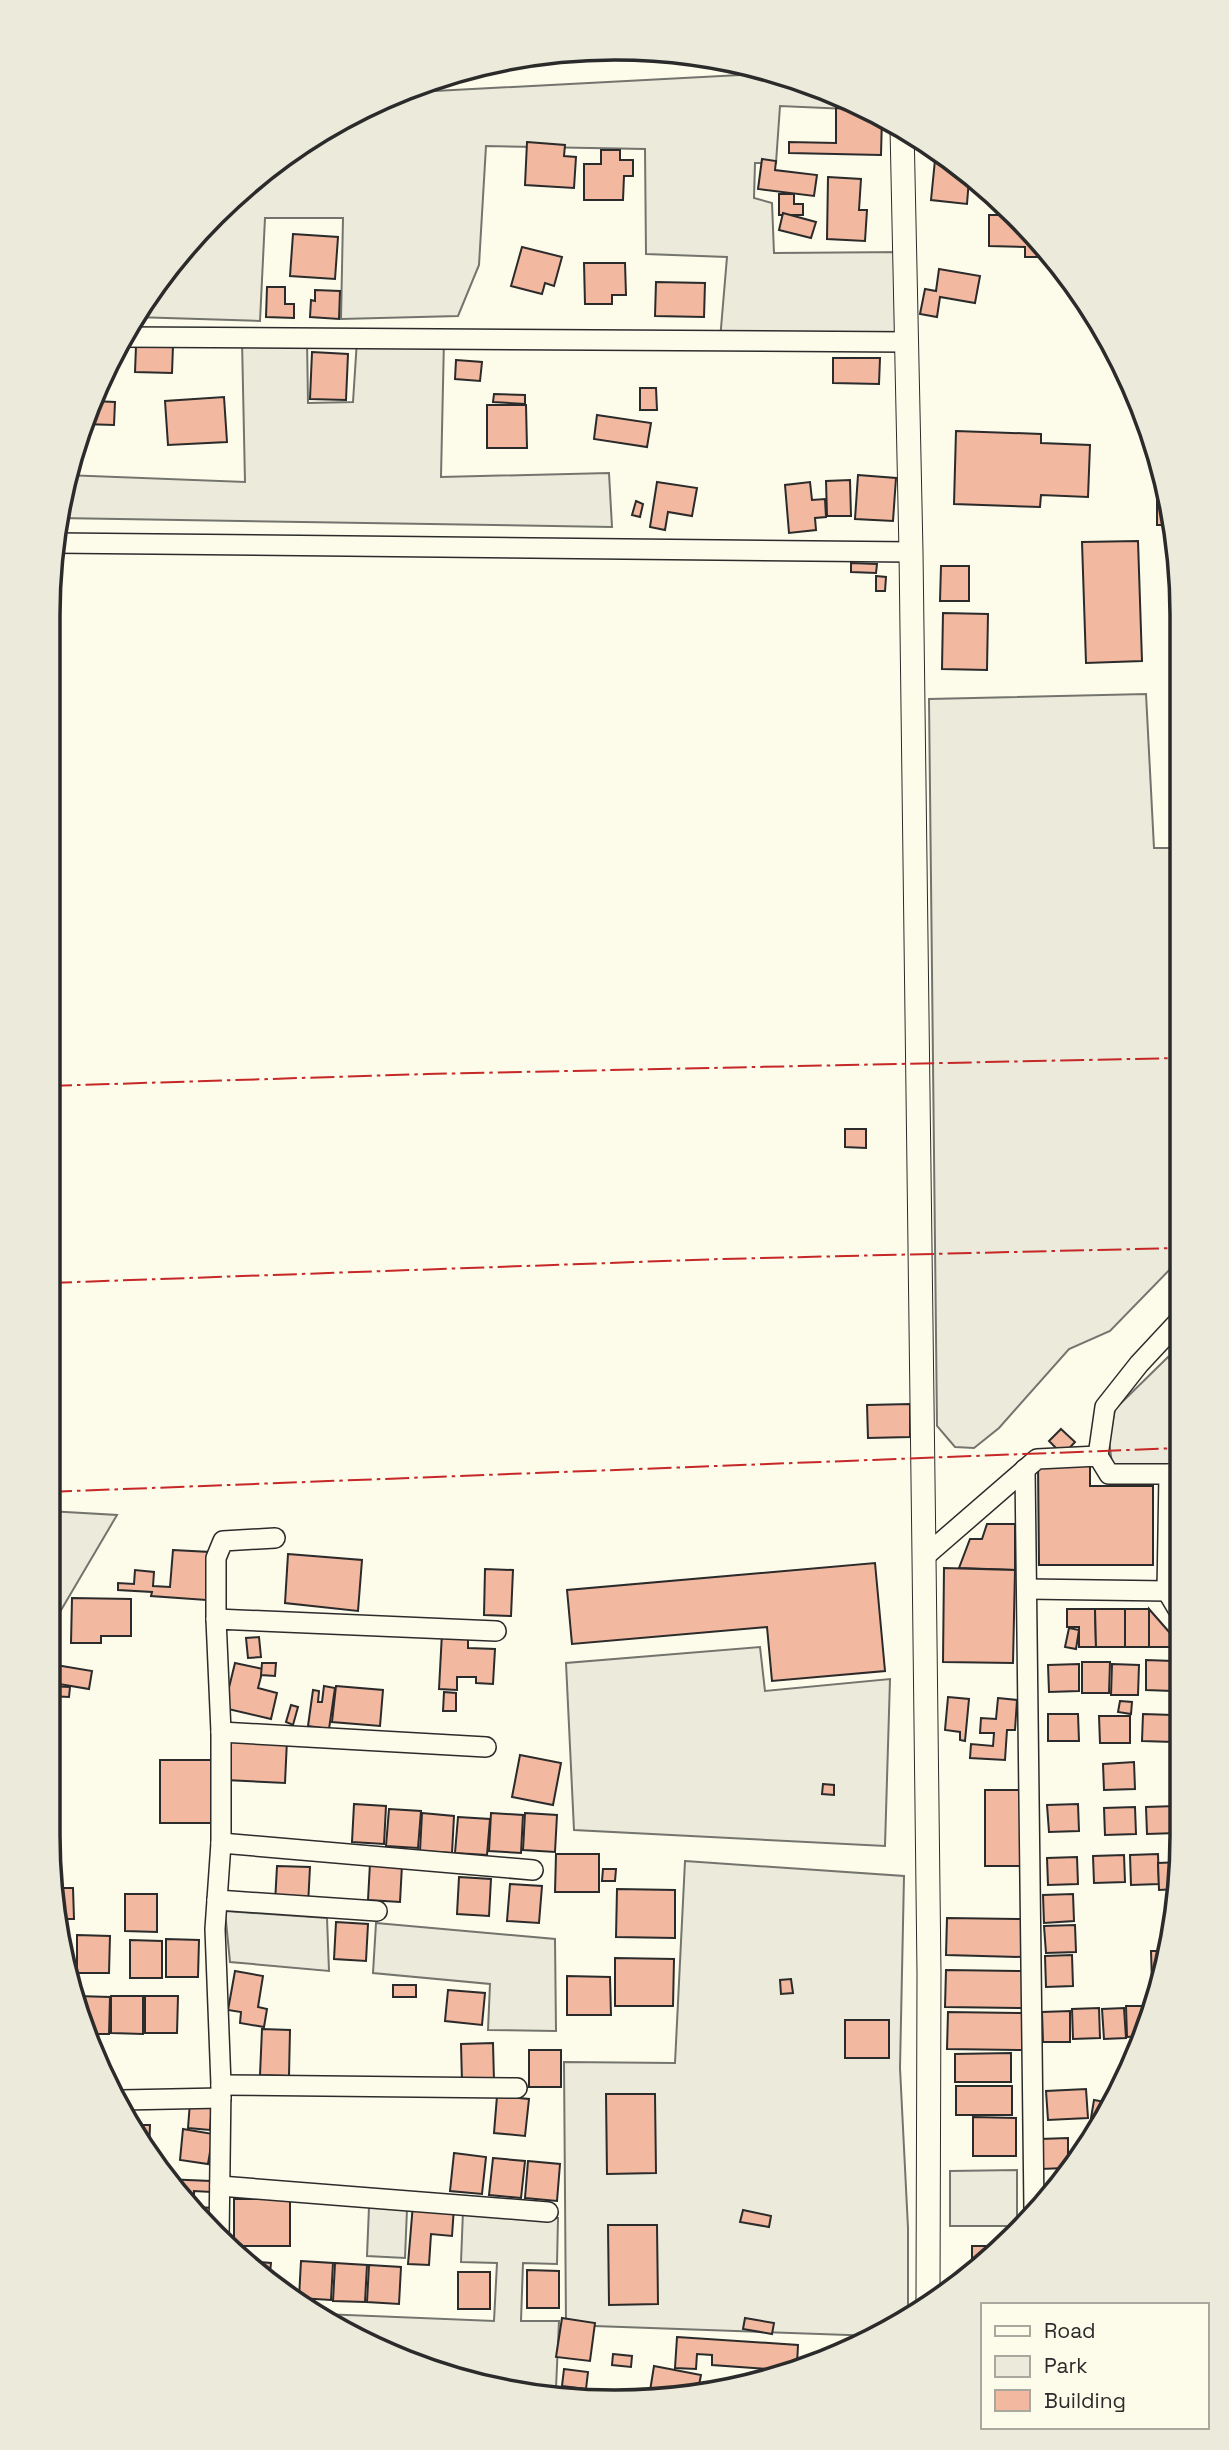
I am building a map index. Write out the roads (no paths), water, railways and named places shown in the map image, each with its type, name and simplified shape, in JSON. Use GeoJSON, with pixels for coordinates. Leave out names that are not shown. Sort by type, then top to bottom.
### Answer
{"type":"FeatureCollection","features":[{"type":"Feature","properties":{"kind":"street"},"geometry":{"type":"LineString","coordinates":[[902,140],[911,552],[929,1973],[928,2293]]}},
{"type":"Feature","properties":{"kind":"street"},"geometry":{"type":"LineString","coordinates":[[134,337],[907,342]]}},
{"type":"Feature","properties":{"kind":"street"},"geometry":{"type":"LineString","coordinates":[[64,543],[911,552]]}},
{"type":"Feature","properties":{"kind":"street"},"geometry":{"type":"LineString","coordinates":[[1170,1331],[1105,1407],[1098,1457],[1109,1474],[1170,1474]]}},
{"type":"Feature","properties":{"kind":"street"},"geometry":{"type":"LineString","coordinates":[[924,1557],[1037,1459],[1098,1457]]}},
{"type":"Feature","properties":{"kind":"street"},"geometry":{"type":"LineString","coordinates":[[1025,1469],[1034,2199]]}},
{"type":"Feature","properties":{"kind":"street"},"geometry":{"type":"LineString","coordinates":[[219,2225],[221,2092],[215,1929],[221,1843],[221,1732],[216,1558],[223,1541],[275,1538]]}},
{"type":"Feature","properties":{"kind":"street"},"geometry":{"type":"LineString","coordinates":[[1170,1541],[1167,1591],[1170,1596]]}},
{"type":"Feature","properties":{"kind":"street"},"geometry":{"type":"LineString","coordinates":[[1027,1589],[1167,1591]]}},
{"type":"Feature","properties":{"kind":"street"},"geometry":{"type":"LineString","coordinates":[[216,1619],[496,1631]]}},
{"type":"Feature","properties":{"kind":"street"},"geometry":{"type":"LineString","coordinates":[[221,1732],[486,1747]]}},
{"type":"Feature","properties":{"kind":"street"},"geometry":{"type":"LineString","coordinates":[[221,1843],[533,1870]]}},
{"type":"Feature","properties":{"kind":"street"},"geometry":{"type":"LineString","coordinates":[[217,1900],[377,1911]]}},
{"type":"Feature","properties":{"kind":"street"},"geometry":{"type":"LineString","coordinates":[[127,2100],[221,2092],[517,2088]]}},
{"type":"Feature","properties":{"kind":"street"},"geometry":{"type":"LineString","coordinates":[[220,2186],[548,2213]]}}]}
